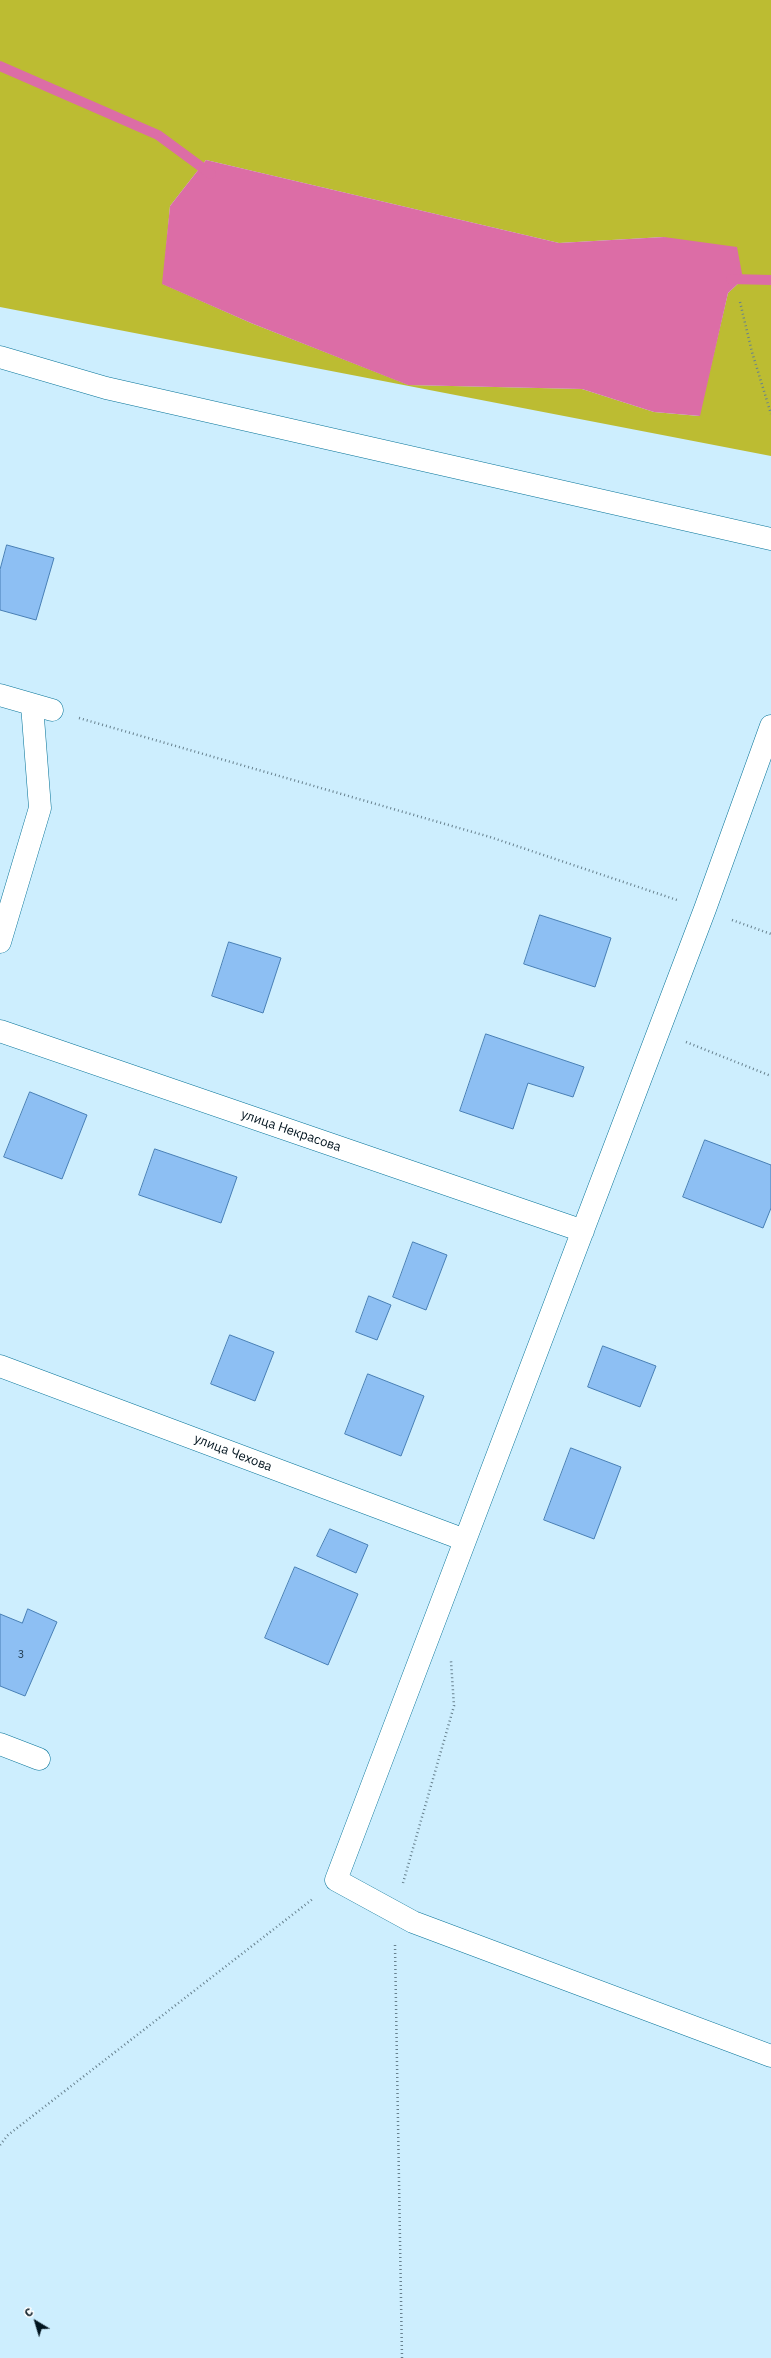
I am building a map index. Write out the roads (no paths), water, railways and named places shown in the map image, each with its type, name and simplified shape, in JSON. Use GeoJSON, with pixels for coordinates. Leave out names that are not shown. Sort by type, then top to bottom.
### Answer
{"type":"FeatureCollection","features":[{"type":"Feature","properties":{"kind":"lane"},"geometry":{"type":"LineString","coordinates":[[0,357],[106,388],[771,539]]}},
{"type":"Feature","properties":{"kind":"lane"},"geometry":{"type":"LineString","coordinates":[[0,695],[42,707],[40,808],[0,942]]}},
{"type":"Feature","properties":{"kind":"lane"},"geometry":{"type":"LineString","coordinates":[[771,726],[705,910],[336,1880],[413,1922],[771,2056]]}},
{"type":"Feature","properties":{"kind":"lane","name":"улица Некрасова"},"geometry":{"type":"LineString","coordinates":[[0,1031],[583,1231]]}},
{"type":"Feature","properties":{"kind":"lane","name":"улица Чехова"},"geometry":{"type":"LineString","coordinates":[[0,1366],[465,1540]]}},
{"type":"Feature","properties":{"kind":"lane"},"geometry":{"type":"LineString","coordinates":[[0,1744],[40,1759]]}},
{"type":"Feature","properties":{"kind":"waterway"},"geometry":{"type":"LineString","coordinates":[[0,66],[158,135],[211,174]]}},
{"type":"Feature","properties":{"kind":"waterway"},"geometry":{"type":"LineString","coordinates":[[731,279],[771,280]]}}]}
